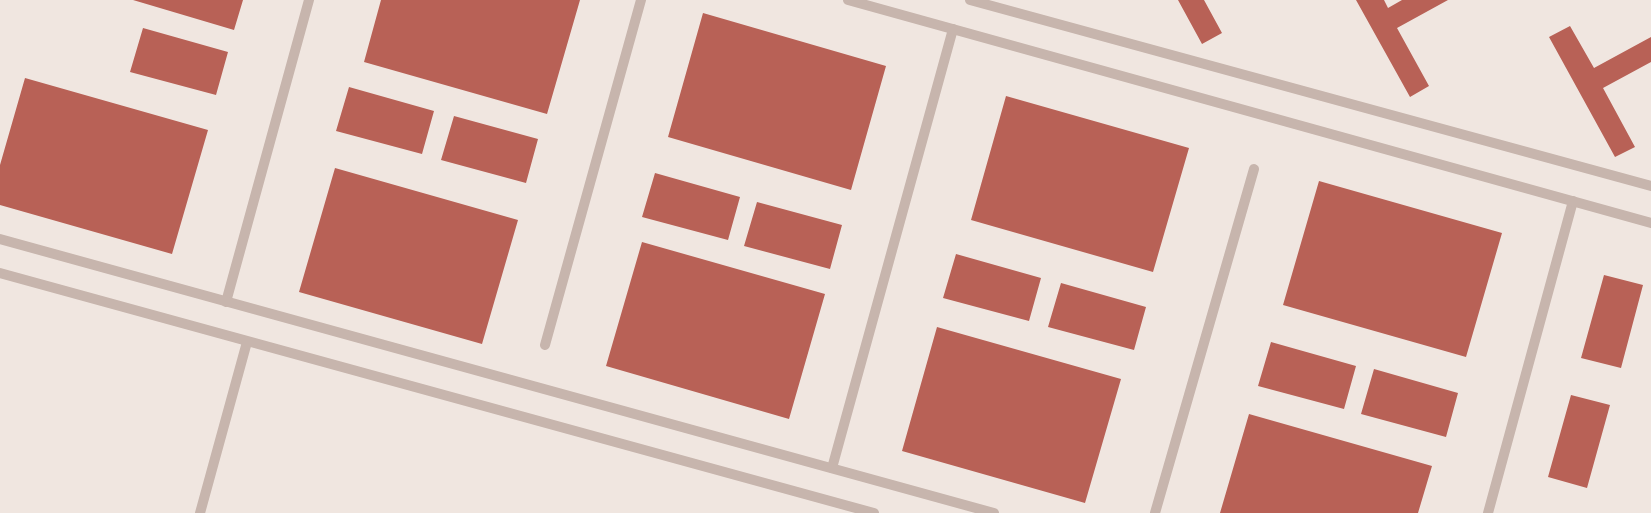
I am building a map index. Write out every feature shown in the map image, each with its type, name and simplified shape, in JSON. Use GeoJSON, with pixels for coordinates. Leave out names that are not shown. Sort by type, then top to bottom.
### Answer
{"type":"FeatureCollection","features":[{"type":"Feature","properties":{"kind":"street"},"geometry":{"type":"LineString","coordinates":[[226,302],[309,0]]}},
{"type":"Feature","properties":{"kind":"street"},"geometry":{"type":"LineString","coordinates":[[545,345],[641,0]]}},
{"type":"Feature","properties":{"kind":"street"},"geometry":{"type":"LineString","coordinates":[[848,0],[1651,222]]}},
{"type":"Feature","properties":{"kind":"street"},"geometry":{"type":"LineString","coordinates":[[970,0],[1651,186]]}},
{"type":"Feature","properties":{"kind":"street"},"geometry":{"type":"LineString","coordinates":[[832,468],[953,29]]}},
{"type":"Feature","properties":{"kind":"street"},"geometry":{"type":"LineString","coordinates":[[1155,513],[1254,169]]}},
{"type":"Feature","properties":{"kind":"street"},"geometry":{"type":"LineString","coordinates":[[1488,513],[1573,201]]}},
{"type":"Feature","properties":{"kind":"street"},"geometry":{"type":"LineString","coordinates":[[0,238],[226,302],[994,513]]}},
{"type":"Feature","properties":{"kind":"street"},"geometry":{"type":"LineString","coordinates":[[0,273],[857,511],[874,513]]}},
{"type":"Feature","properties":{"kind":"street"},"geometry":{"type":"LineString","coordinates":[[200,513],[247,342]]}},
{"type":"Feature","properties":{"kind":"building"},"geometry":{"type":"Polygon","coordinates":[[[133,0],[243,0],[234,30],[133,0]]]}},
{"type":"Feature","properties":{"kind":"building"},"geometry":{"type":"Polygon","coordinates":[[[381,0],[580,0],[547,114],[364,62],[381,0]]]}},
{"type":"Feature","properties":{"kind":"building"},"geometry":{"type":"Polygon","coordinates":[[[1178,0],[1204,0],[1222,33],[1202,44],[1178,0]]]}},
{"type":"Feature","properties":{"kind":"building"},"geometry":{"type":"Polygon","coordinates":[[[1356,0],[1384,0],[1388,8],[1402,0],[1448,0],[1397,28],[1429,86],[1410,97],[1356,0]]]}},
{"type":"Feature","properties":{"kind":"building"},"geometry":{"type":"Polygon","coordinates":[[[703,13],[886,66],[851,190],[668,137],[703,13]]]}},
{"type":"Feature","properties":{"kind":"building"},"geometry":{"type":"Polygon","coordinates":[[[1570,26],[1594,68],[1651,37],[1651,62],[1603,88],[1635,147],[1615,157],[1549,37],[1570,26]]]}},
{"type":"Feature","properties":{"kind":"building"},"geometry":{"type":"Polygon","coordinates":[[[143,28],[228,52],[216,95],[130,72],[143,28]]]}},
{"type":"Feature","properties":{"kind":"building"},"geometry":{"type":"Polygon","coordinates":[[[25,78],[208,130],[172,254],[0,205],[0,165],[25,78]]]}},
{"type":"Feature","properties":{"kind":"building"},"geometry":{"type":"Polygon","coordinates":[[[349,87],[434,111],[422,154],[336,131],[349,87]]]}},
{"type":"Feature","properties":{"kind":"building"},"geometry":{"type":"Polygon","coordinates":[[[1006,96],[1189,148],[1153,272],[971,220],[1006,96]]]}},
{"type":"Feature","properties":{"kind":"building"},"geometry":{"type":"Polygon","coordinates":[[[454,116],[538,139],[526,183],[441,160],[454,116]]]}},
{"type":"Feature","properties":{"kind":"building"},"geometry":{"type":"Polygon","coordinates":[[[335,168],[518,220],[482,344],[299,292],[335,168]]]}},
{"type":"Feature","properties":{"kind":"building"},"geometry":{"type":"Polygon","coordinates":[[[655,173],[740,197],[728,240],[642,217],[655,173]]]}},
{"type":"Feature","properties":{"kind":"building"},"geometry":{"type":"Polygon","coordinates":[[[1319,181],[1502,233],[1466,357],[1283,305],[1319,181]]]}},
{"type":"Feature","properties":{"kind":"building"},"geometry":{"type":"Polygon","coordinates":[[[757,202],[842,225],[830,269],[744,246],[757,202]]]}},
{"type":"Feature","properties":{"kind":"building"},"geometry":{"type":"Polygon","coordinates":[[[642,242],[825,294],[789,419],[606,366],[642,242]]]}},
{"type":"Feature","properties":{"kind":"building"},"geometry":{"type":"Polygon","coordinates":[[[956,254],[1041,278],[1029,321],[943,298],[956,254]]]}},
{"type":"Feature","properties":{"kind":"building"},"geometry":{"type":"Polygon","coordinates":[[[1604,275],[1643,285],[1621,368],[1581,358],[1604,275]]]}},
{"type":"Feature","properties":{"kind":"building"},"geometry":{"type":"Polygon","coordinates":[[[1061,283],[1146,307],[1134,350],[1048,327],[1061,283]]]}},
{"type":"Feature","properties":{"kind":"building"},"geometry":{"type":"Polygon","coordinates":[[[937,327],[1121,379],[1085,503],[902,451],[937,327]]]}},
{"type":"Feature","properties":{"kind":"building"},"geometry":{"type":"Polygon","coordinates":[[[1271,342],[1356,366],[1344,409],[1258,386],[1271,342]]]}},
{"type":"Feature","properties":{"kind":"building"},"geometry":{"type":"Polygon","coordinates":[[[1374,369],[1458,393],[1446,437],[1361,414],[1374,369]]]}},
{"type":"Feature","properties":{"kind":"building"},"geometry":{"type":"Polygon","coordinates":[[[1571,395],[1610,405],[1587,488],[1548,477],[1571,395]]]}},
{"type":"Feature","properties":{"kind":"building"},"geometry":{"type":"Polygon","coordinates":[[[1249,414],[1432,466],[1418,513],[1220,513],[1249,414]]]}}]}
